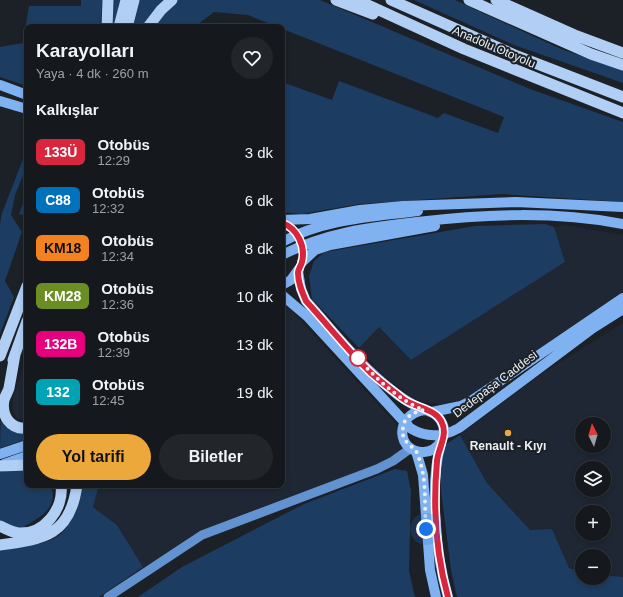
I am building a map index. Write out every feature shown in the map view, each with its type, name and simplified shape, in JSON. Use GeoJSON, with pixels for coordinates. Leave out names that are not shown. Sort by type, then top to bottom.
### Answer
{"type":"FeatureCollection","features":[{"type":"Feature","properties":{"kind":"highway"},"geometry":{"type":"LineString","coordinates":[[107,24],[108,0]]}},
{"type":"Feature","properties":{"kind":"highway"},"geometry":{"type":"LineString","coordinates":[[120,24],[126,0]]}},
{"type":"Feature","properties":{"kind":"highway"},"geometry":{"type":"LineString","coordinates":[[128,24],[134,0]]}},
{"type":"Feature","properties":{"kind":"highway"},"geometry":{"type":"LineString","coordinates":[[150,24],[161,10],[172,0]]}},
{"type":"Feature","properties":{"kind":"highway"},"geometry":{"type":"LineString","coordinates":[[336,0],[416,28]]}},
{"type":"Feature","properties":{"kind":"highway","name":"Anadolu Otoyolu"},"geometry":{"type":"LineString","coordinates":[[357,0],[416,28],[566,92],[623,113]]}},
{"type":"Feature","properties":{"kind":"highway","name":"Anadolu Otoyolu"},"geometry":{"type":"LineString","coordinates":[[391,0],[517,56],[623,97]]}},
{"type":"Feature","properties":{"kind":"highway"},"geometry":{"type":"LineString","coordinates":[[469,0],[591,54],[623,65]]}},
{"type":"Feature","properties":{"kind":"highway"},"geometry":{"type":"LineString","coordinates":[[496,0],[577,36],[623,52]]}},
{"type":"Feature","properties":{"kind":"highway"},"geometry":{"type":"LineString","coordinates":[[0,356],[24,294]]}},
{"type":"Feature","properties":{"kind":"highway"},"geometry":{"type":"LineString","coordinates":[[0,391],[24,329]]}},
{"type":"Feature","properties":{"kind":"highway"},"geometry":{"type":"LineString","coordinates":[[15,354],[8,389],[4,400],[4,411],[9,422],[24,428]]}},
{"type":"Feature","properties":{"kind":"highway"},"geometry":{"type":"LineString","coordinates":[[0,465],[24,465]]}},
{"type":"Feature","properties":{"kind":"highway"},"geometry":{"type":"LineString","coordinates":[[0,526],[10,531],[23,533],[36,530],[46,524],[59,508],[61,488]]}},
{"type":"Feature","properties":{"kind":"highway"},"geometry":{"type":"LineString","coordinates":[[0,545],[39,539],[60,526],[71,511],[76,488]]}},
{"type":"Feature","properties":{"kind":"main road"},"geometry":{"type":"LineString","coordinates":[[0,86],[24,94]]}},
{"type":"Feature","properties":{"kind":"main road"},"geometry":{"type":"LineString","coordinates":[[0,101],[24,108]]}},
{"type":"Feature","properties":{"kind":"main road"},"geometry":{"type":"LineString","coordinates":[[285,241],[321,227],[356,219],[496,202]]}},
{"type":"Feature","properties":{"kind":"main road"},"geometry":{"type":"LineString","coordinates":[[285,221],[310,219],[378,208],[496,202],[535,202],[623,207]]}},
{"type":"Feature","properties":{"kind":"main road"},"geometry":{"type":"LineString","coordinates":[[535,202],[623,214]]}},
{"type":"Feature","properties":{"kind":"main road"},"geometry":{"type":"LineString","coordinates":[[302,262],[315,250],[344,241],[483,218],[526,214]]}},
{"type":"Feature","properties":{"kind":"main road"},"geometry":{"type":"LineString","coordinates":[[285,254],[324,237],[357,229],[449,218],[526,214],[577,217],[623,224]]}},
{"type":"Feature","properties":{"kind":"main road"},"geometry":{"type":"LineString","coordinates":[[577,217],[623,229]]}},
{"type":"Feature","properties":{"kind":"main road"},"geometry":{"type":"LineString","coordinates":[[285,223],[295,231],[300,240],[303,251],[302,262],[298,271],[291,280],[285,283]]}},
{"type":"Feature","properties":{"kind":"main road"},"geometry":{"type":"LineString","coordinates":[[298,271],[301,289],[306,301],[372,374],[405,400],[428,410],[442,422],[442,439],[438,453],[435,483],[439,545],[444,584],[448,597]]}},
{"type":"Feature","properties":{"kind":"main road","name":"Dedepaşa Caddesi"},"geometry":{"type":"LineString","coordinates":[[285,298],[308,317],[404,422],[417,432],[442,439],[459,428],[593,328],[623,309]]}},
{"type":"Feature","properties":{"kind":"main road","name":"Dedepaşa Caddesi"},"geometry":{"type":"LineString","coordinates":[[404,422],[411,414],[428,410],[461,406],[470,401],[623,298]]}},
{"type":"Feature","properties":{"kind":"main road"},"geometry":{"type":"LineString","coordinates":[[404,422],[404,439],[414,449],[423,475],[430,570],[436,597]]}},
{"type":"Feature","properties":{"kind":"main road"},"geometry":{"type":"LineString","coordinates":[[414,449],[429,451],[442,439]]}},
{"type":"Feature","properties":{"kind":"main road"},"geometry":{"type":"LineString","coordinates":[[0,454],[24,446]]}},
{"type":"Feature","properties":{"kind":"main road"},"geometry":{"type":"LineString","coordinates":[[0,465],[24,458]]}},
{"type":"Feature","properties":{"kind":"street"},"geometry":{"type":"LineString","coordinates":[[108,597],[202,535],[377,468],[414,449]]}},
{"type":"Feature","properties":{"kind":"shaded area"},"geometry":{"type":"Polygon","coordinates":[[[81,0],[103,0],[100,24],[26,24],[29,6],[81,6],[81,0]]]}},
{"type":"Feature","properties":{"kind":"shaded area"},"geometry":{"type":"Polygon","coordinates":[[[112,0],[121,0],[115,24],[111,24],[112,0]]]}},
{"type":"Feature","properties":{"kind":"shaded area"},"geometry":{"type":"Polygon","coordinates":[[[138,0],[166,0],[146,24],[132,24],[138,0]]]}},
{"type":"Feature","properties":{"kind":"shaded area"},"geometry":{"type":"Polygon","coordinates":[[[178,0],[320,0],[530,89],[623,122],[623,202],[502,194],[360,204],[301,214],[285,212],[285,83],[332,100],[339,81],[438,118],[444,113],[498,133],[504,117],[285,30],[285,24],[271,24],[248,15],[214,12],[198,24],[154,24],[166,9],[178,0]]]}},
{"type":"Feature","properties":{"kind":"shaded area"},"geometry":{"type":"Polygon","coordinates":[[[414,0],[455,0],[561,49],[623,70],[623,83],[514,45],[414,0]]]}},
{"type":"Feature","properties":{"kind":"shaded area"},"geometry":{"type":"Polygon","coordinates":[[[24,37],[24,85],[0,77],[0,47],[23,43],[24,37]]]}},
{"type":"Feature","properties":{"kind":"shaded area"},"geometry":{"type":"Polygon","coordinates":[[[24,157],[24,173],[15,195],[11,215],[22,232],[5,281],[14,297],[0,334],[0,225],[2,213],[24,157]]]}},
{"type":"Feature","properties":{"kind":"shaded area"},"geometry":{"type":"Polygon","coordinates":[[[24,200],[24,215],[19,214],[24,200]]]}},
{"type":"Feature","properties":{"kind":"shaded area"},"geometry":{"type":"Polygon","coordinates":[[[545,224],[554,227],[565,262],[411,360],[379,327],[359,348],[312,299],[309,276],[314,261],[325,252],[475,226],[545,224]]]}},
{"type":"Feature","properties":{"kind":"shaded area"},"geometry":{"type":"Polygon","coordinates":[[[566,225],[623,235],[623,291],[464,400],[447,405],[430,403],[412,398],[383,375],[359,348],[379,327],[411,360],[565,262],[554,227],[566,225]]]}},
{"type":"Feature","properties":{"kind":"shaded area"},"geometry":{"type":"Polygon","coordinates":[[[285,307],[290,309],[396,424],[402,446],[398,455],[372,468],[200,535],[143,567],[117,525],[93,507],[98,488],[285,488],[285,307]]]}},
{"type":"Feature","properties":{"kind":"shaded area"},"geometry":{"type":"Polygon","coordinates":[[[623,323],[623,577],[611,576],[611,549],[575,549],[575,569],[569,568],[552,529],[530,530],[487,483],[460,435],[541,374],[623,323]]]}},
{"type":"Feature","properties":{"kind":"shaded area"},"geometry":{"type":"Polygon","coordinates":[[[24,366],[24,420],[18,419],[13,412],[13,398],[24,366]]]}},
{"type":"Feature","properties":{"kind":"shaded area"},"geometry":{"type":"Polygon","coordinates":[[[1,414],[10,429],[13,431],[24,432],[24,440],[0,448],[1,414]]]}},
{"type":"Feature","properties":{"kind":"shaded area"},"geometry":{"type":"Polygon","coordinates":[[[460,435],[487,483],[530,530],[552,529],[569,568],[575,569],[575,585],[611,585],[611,576],[623,577],[623,597],[457,597],[451,570],[441,490],[440,465],[445,445],[460,435]]]}},
{"type":"Feature","properties":{"kind":"shaded area"},"geometry":{"type":"Polygon","coordinates":[[[24,468],[24,488],[52,488],[52,500],[47,510],[43,515],[25,526],[25,529],[12,527],[0,522],[0,472],[24,468]]]}},
{"type":"Feature","properties":{"kind":"shaded area"},"geometry":{"type":"Polygon","coordinates":[[[395,469],[407,471],[411,491],[409,571],[415,597],[138,597],[182,567],[304,504],[395,469]]]}},
{"type":"Feature","properties":{"kind":"shaded area"},"geometry":{"type":"Polygon","coordinates":[[[80,488],[98,488],[93,507],[117,525],[143,567],[99,597],[0,597],[0,550],[34,545],[47,542],[57,537],[72,519],[80,488]]]}},
{"type":"Feature","properties":{"kind":"bus line","name":"133Ü"},"geometry":{"type":"LineString","coordinates":[[285,224],[295,231],[300,240],[303,251],[302,262],[298,271],[301,289],[306,301],[372,374],[405,400],[419,408],[432,412],[439,417],[442,422],[444,435],[440,443],[438,453],[435,483],[438,538],[444,584],[448,597]]}},
{"type":"Feature","properties":{"kind":"place","name":"Renault - Kıyı"},"geometry":{"type":"Point","coordinates":[508,433]}},
{"type":"Feature","properties":{"kind":"route"},"geometry":{"type":"LineString","coordinates":[[358,358],[372,374],[405,400],[424,410],[415,412],[407,418],[404,422],[403,435],[406,444],[416,451],[421,466],[423,475],[426,529]]}}]}
